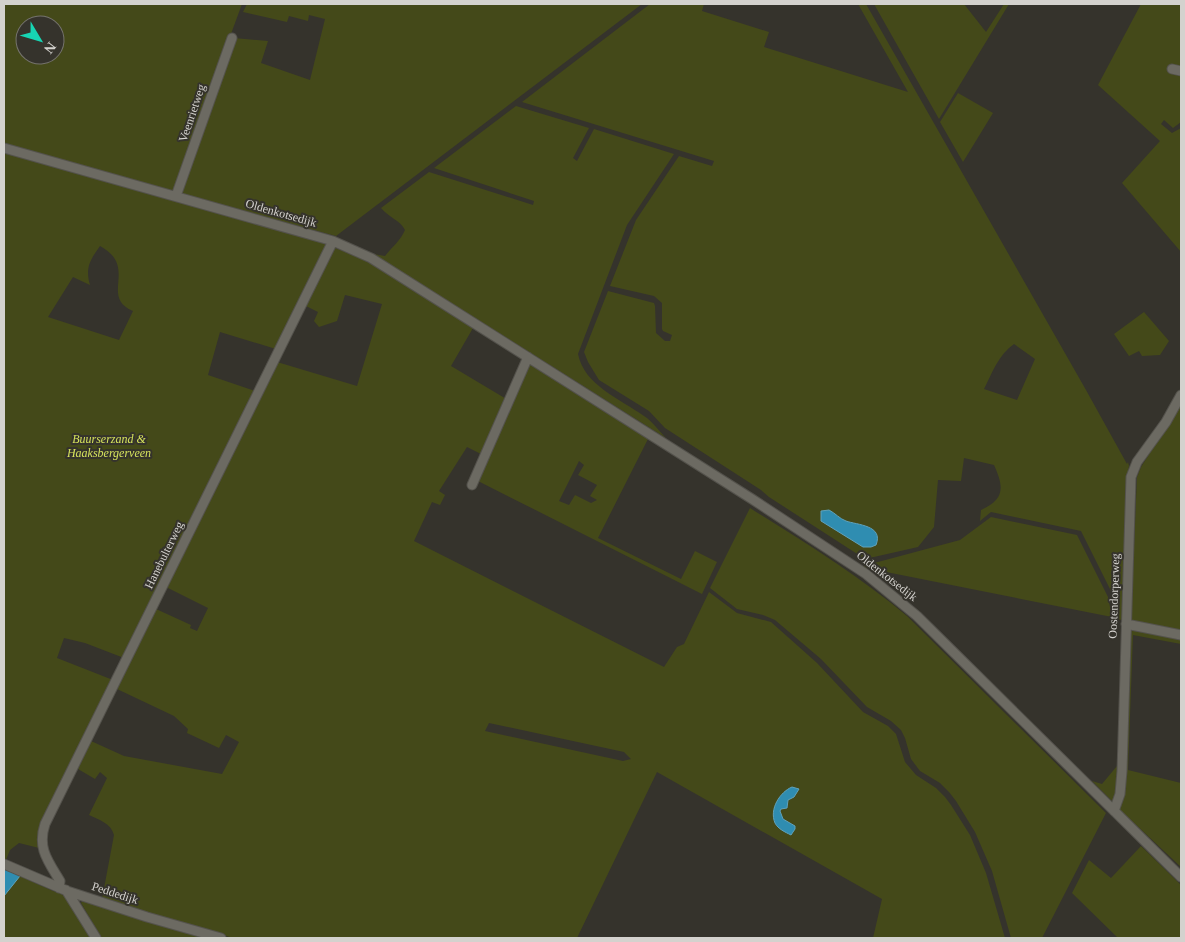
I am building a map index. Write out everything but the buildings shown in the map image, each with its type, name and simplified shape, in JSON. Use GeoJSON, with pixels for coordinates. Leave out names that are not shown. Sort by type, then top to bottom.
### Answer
{"type":"FeatureCollection","features":[{"type":"Feature","properties":{"kind":"street","name":"Veenrietweg"},"geometry":{"type":"LineString","coordinates":[[176,196],[232,38]]}},
{"type":"Feature","properties":{"kind":"street","name":"Oldenkotsedijk"},"geometry":{"type":"LineString","coordinates":[[4,148],[333,241],[371,258],[752,499],[866,574],[917,616],[1181,878]]}},
{"type":"Feature","properties":{"kind":"street","name":"Hanebulterweg"},"geometry":{"type":"LineString","coordinates":[[96,938],[46,858],[42,846],[45,824],[333,241]]}},
{"type":"Feature","properties":{"kind":"street"},"geometry":{"type":"LineString","coordinates":[[472,485],[528,357]]}},
{"type":"Feature","properties":{"kind":"street","name":"Oostendorperweg"},"geometry":{"type":"LineString","coordinates":[[1114,811],[1120,794],[1131,477],[1137,462],[1166,422],[1181,395]]}},
{"type":"Feature","properties":{"kind":"street"},"geometry":{"type":"LineString","coordinates":[[1126,624],[1181,636]]}},
{"type":"Feature","properties":{"kind":"street","name":"Peddedijk"},"geometry":{"type":"LineString","coordinates":[[4,864],[147,917],[221,938]]}},
{"type":"Feature","properties":{"kind":"green space","name":"Buurserzand & Haaksbergerveen"},"geometry":{"type":"Polygon","coordinates":[[[4,4],[242,4],[214,80],[174,200],[328,243],[276,349],[220,332],[208,375],[255,391],[124,658],[85,643],[64,638],[57,658],[113,680],[38,838],[39,848],[19,843],[10,850],[4,865],[4,4]],[[100,246],[89,264],[90,285],[73,277],[48,317],[119,340],[133,311],[123,305],[119,298],[119,272],[117,263],[111,254],[100,246]]]}},
{"type":"Feature","properties":{"kind":"green space"},"geometry":{"type":"Polygon","coordinates":[[[247,4],[642,4],[336,236],[180,194],[234,38],[268,41],[261,63],[310,80],[325,19],[309,15],[308,21],[289,16],[287,22],[243,12],[247,4]]]}},
{"type":"Feature","properties":{"kind":"green space"},"geometry":{"type":"Polygon","coordinates":[[[650,4],[704,4],[702,11],[769,32],[764,47],[908,92],[858,4],[866,4],[1127,464],[1128,462],[1122,620],[1117,619],[1113,595],[1081,531],[991,512],[980,521],[981,510],[995,501],[1000,492],[1000,480],[994,465],[964,458],[961,481],[938,480],[934,527],[918,547],[865,559],[665,428],[649,411],[599,380],[584,352],[608,291],[654,303],[656,333],[665,341],[670,341],[672,335],[662,329],[662,303],[654,296],[610,286],[636,220],[679,156],[712,166],[714,161],[522,102],[650,4]],[[1014,344],[1000,358],[984,389],[1017,400],[1035,359],[1014,344]],[[821,511],[821,521],[840,533],[877,543],[877,535],[869,527],[845,521],[821,511]]]}},
{"type":"Feature","properties":{"kind":"green space"},"geometry":{"type":"Polygon","coordinates":[[[874,4],[964,4],[986,32],[1004,4],[1009,4],[939,119],[874,4]]]}},
{"type":"Feature","properties":{"kind":"green space"},"geometry":{"type":"Polygon","coordinates":[[[1141,4],[1181,4],[1181,122],[1173,128],[1164,120],[1161,124],[1172,133],[1181,128],[1181,252],[1122,183],[1160,141],[1098,85],[1141,4]]]}},
{"type":"Feature","properties":{"kind":"green space"},"geometry":{"type":"Polygon","coordinates":[[[958,93],[993,113],[963,162],[940,122],[958,93]]]}},
{"type":"Feature","properties":{"kind":"green space"},"geometry":{"type":"Polygon","coordinates":[[[516,106],[589,128],[573,158],[577,161],[594,129],[674,154],[627,225],[578,354],[587,374],[595,383],[647,418],[666,438],[373,254],[385,256],[405,230],[381,208],[429,172],[533,205],[534,201],[434,168],[516,106]]]}},
{"type":"Feature","properties":{"kind":"green space"},"geometry":{"type":"Polygon","coordinates":[[[335,248],[354,255],[473,328],[451,366],[508,400],[483,455],[467,447],[439,491],[445,495],[440,505],[432,502],[414,541],[664,667],[677,647],[684,644],[709,592],[737,613],[771,622],[817,663],[863,712],[888,726],[896,734],[905,762],[916,775],[936,788],[951,805],[970,835],[986,873],[1005,938],[873,938],[882,899],[657,772],[577,938],[233,938],[102,899],[114,835],[110,828],[101,820],[89,815],[107,778],[100,772],[95,779],[78,769],[91,741],[124,756],[222,774],[239,742],[226,735],[219,748],[187,733],[188,729],[174,716],[117,689],[156,609],[191,625],[190,628],[197,631],[208,608],[166,587],[277,362],[357,386],[382,304],[345,295],[337,321],[319,327],[314,321],[318,312],[306,306],[335,248]],[[489,723],[485,731],[623,761],[631,759],[624,752],[489,723]],[[786,792],[777,801],[774,813],[775,822],[793,824],[786,822],[781,815],[781,809],[786,809],[788,800],[796,793],[786,792]]]}},
{"type":"Feature","properties":{"kind":"green space"},"geometry":{"type":"Polygon","coordinates":[[[1144,312],[1169,341],[1160,355],[1142,356],[1139,351],[1129,356],[1114,334],[1144,312]]]}},
{"type":"Feature","properties":{"kind":"green space"},"geometry":{"type":"Polygon","coordinates":[[[529,364],[648,439],[598,538],[681,579],[695,551],[717,562],[702,594],[476,480],[529,364]],[[579,461],[559,501],[569,505],[575,495],[591,503],[597,500],[590,496],[597,485],[578,475],[584,465],[579,461]]]}},
{"type":"Feature","properties":{"kind":"green space"},"geometry":{"type":"Polygon","coordinates":[[[1181,404],[1181,632],[1131,622],[1131,619],[1137,477],[1141,467],[1181,404]]]}},
{"type":"Feature","properties":{"kind":"green space"},"geometry":{"type":"Polygon","coordinates":[[[750,508],[850,573],[907,616],[1106,813],[1042,938],[1011,938],[992,871],[975,832],[949,792],[940,783],[920,771],[911,759],[901,730],[891,721],[867,707],[821,659],[775,620],[737,609],[710,588],[750,508]]]}},
{"type":"Feature","properties":{"kind":"green space"},"geometry":{"type":"Polygon","coordinates":[[[991,517],[1077,535],[1108,597],[1112,617],[863,566],[960,540],[991,517]]]}},
{"type":"Feature","properties":{"kind":"green space"},"geometry":{"type":"Polygon","coordinates":[[[1128,628],[1181,638],[1181,644],[1133,635],[1128,770],[1181,783],[1181,867],[1118,808],[1128,628]]]}},
{"type":"Feature","properties":{"kind":"green space"},"geometry":{"type":"Polygon","coordinates":[[[1117,766],[1120,771],[1115,804],[1092,781],[1102,784],[1117,766]]]}},
{"type":"Feature","properties":{"kind":"green space"},"geometry":{"type":"Polygon","coordinates":[[[1141,846],[1181,885],[1181,938],[1118,938],[1072,893],[1089,860],[1111,878],[1141,846]]]}},
{"type":"Feature","properties":{"kind":"green space"},"geometry":{"type":"Polygon","coordinates":[[[4,869],[66,897],[95,938],[4,938],[4,869]]]}},
{"type":"Feature","properties":{"kind":"green space"},"geometry":{"type":"Polygon","coordinates":[[[83,900],[206,938],[102,938],[81,903],[83,900]]]}},
{"type":"Feature","properties":{"kind":"water"},"geometry":{"type":"Polygon","coordinates":[[[829,510],[844,520],[873,530],[877,538],[876,545],[863,547],[821,521],[821,511],[829,510]]]}},
{"type":"Feature","properties":{"kind":"water"},"geometry":{"type":"Polygon","coordinates":[[[792,787],[799,789],[794,797],[788,800],[787,808],[780,811],[783,819],[795,826],[791,835],[776,825],[773,812],[783,793],[792,787]]]}},
{"type":"Feature","properties":{"kind":"water"},"geometry":{"type":"Polygon","coordinates":[[[4,869],[20,876],[4,896],[4,869]]]}}]}
